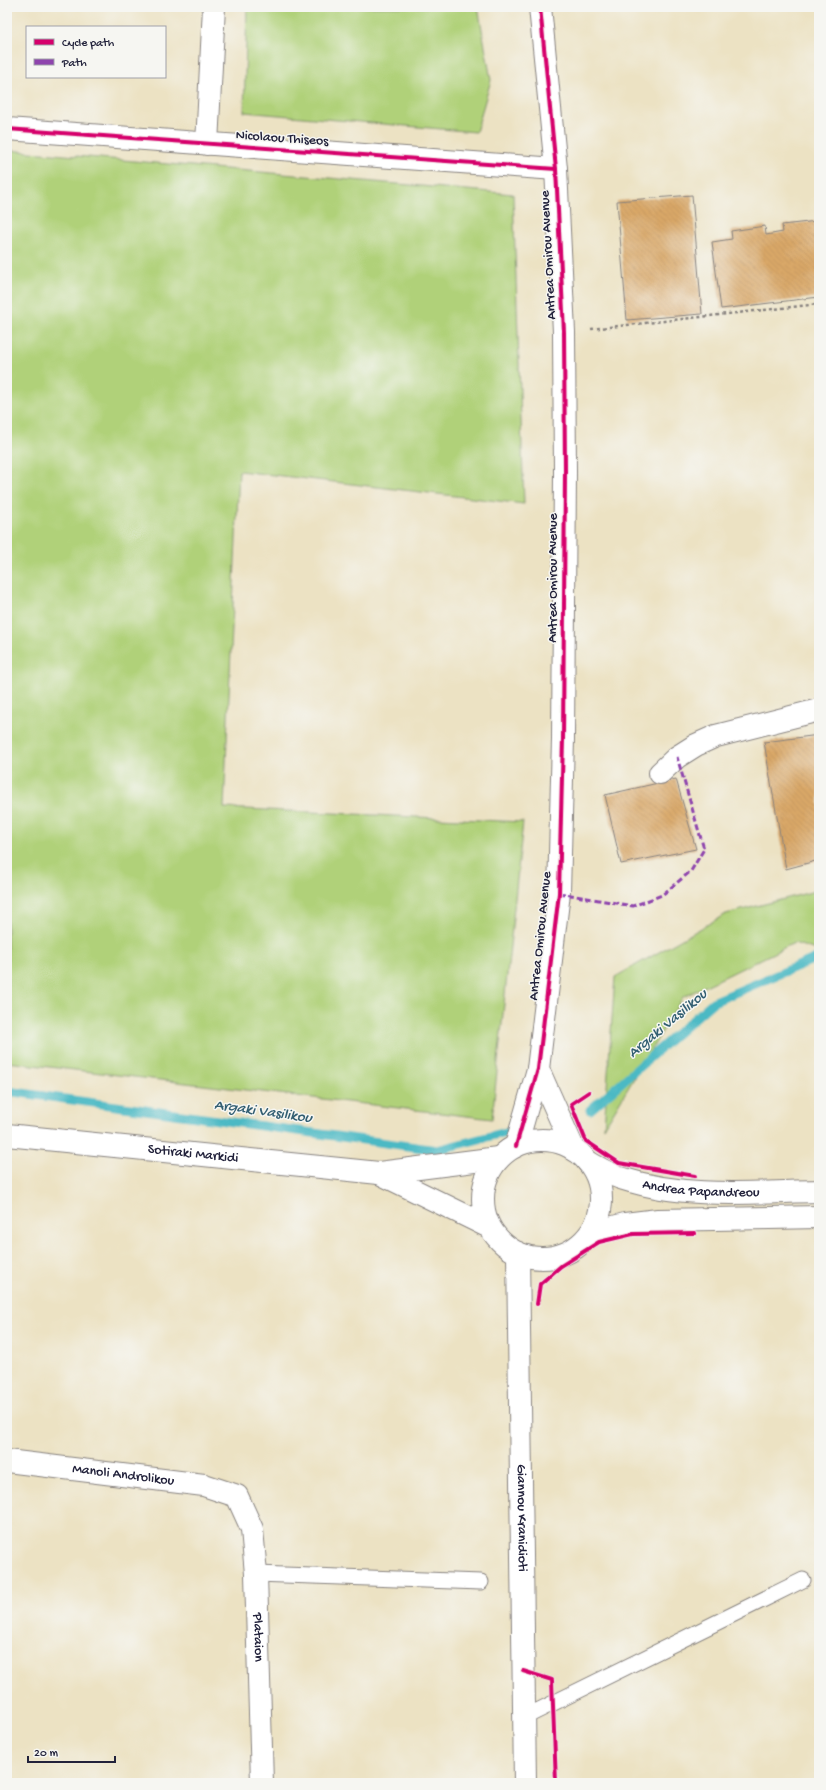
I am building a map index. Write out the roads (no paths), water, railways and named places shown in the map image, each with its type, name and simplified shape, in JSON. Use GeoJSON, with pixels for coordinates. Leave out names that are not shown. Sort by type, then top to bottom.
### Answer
{"type":"FeatureCollection","features":[{"type":"Feature","properties":{"kind":"street"},"geometry":{"type":"LineString","coordinates":[[207,144],[214,7]]}},
{"type":"Feature","properties":{"kind":"street","name":"Antrea Omirou Avenue"},"geometry":{"type":"LineString","coordinates":[[516,1146],[538,1069],[559,893],[563,739],[565,480],[564,332],[556,169],[540,7]]}},
{"type":"Feature","properties":{"kind":"street","name":"Nicolaou Thiseos"},"geometry":{"type":"LineString","coordinates":[[7,130],[556,169]]}},
{"type":"Feature","properties":{"kind":"street"},"geometry":{"type":"LineString","coordinates":[[660,773],[677,757],[696,745],[716,736],[819,710]]}},
{"type":"Feature","properties":{"kind":"street"},"geometry":{"type":"LineString","coordinates":[[538,1069],[581,1156],[598,1178],[601,1197],[599,1216],[590,1233],[580,1245],[566,1253],[550,1258],[534,1258],[518,1253],[507,1247],[497,1238],[489,1227],[484,1210],[483,1191],[488,1174],[498,1158],[516,1146],[536,1140],[558,1142],[581,1156]]}},
{"type":"Feature","properties":{"kind":"street","name":"Sotiraki Markidi"},"geometry":{"type":"LineString","coordinates":[[7,1135],[379,1173],[498,1158]]}},
{"type":"Feature","properties":{"kind":"street","name":"Andrea Papandreou"},"geometry":{"type":"LineString","coordinates":[[581,1156],[622,1179],[646,1185],[684,1191],[720,1192],[819,1190]]}},
{"type":"Feature","properties":{"kind":"street","name":"Sotiraki Markidi"},"geometry":{"type":"LineString","coordinates":[[379,1173],[489,1227]]}},
{"type":"Feature","properties":{"kind":"street","name":"Andrea Papandreou"},"geometry":{"type":"LineString","coordinates":[[590,1233],[625,1224],[658,1220],[819,1217]]}},
{"type":"Feature","properties":{"kind":"street","name":"Giannou Kranidioti"},"geometry":{"type":"LineString","coordinates":[[518,1253],[525,1783]]}},
{"type":"Feature","properties":{"kind":"street","name":"Manoli Androlikou"},"geometry":{"type":"LineString","coordinates":[[7,1461],[204,1485],[237,1496]]}},
{"type":"Feature","properties":{"kind":"street","name":"Plataion"},"geometry":{"type":"LineString","coordinates":[[237,1496],[252,1529],[256,1574],[262,1783]]}},
{"type":"Feature","properties":{"kind":"lane"},"geometry":{"type":"LineString","coordinates":[[256,1574],[481,1582]]}},
{"type":"Feature","properties":{"kind":"lane"},"geometry":{"type":"LineString","coordinates":[[523,1718],[803,1580]]}},
{"type":"Feature","properties":{"kind":"waterway","name":"Argaki Vasilikou"},"geometry":{"type":"LineString","coordinates":[[590,1110],[713,1002],[819,957]]}},
{"type":"Feature","properties":{"kind":"waterway","name":"Argaki Vasilikou"},"geometry":{"type":"LineString","coordinates":[[7,1091],[437,1150],[514,1130]]}}]}
